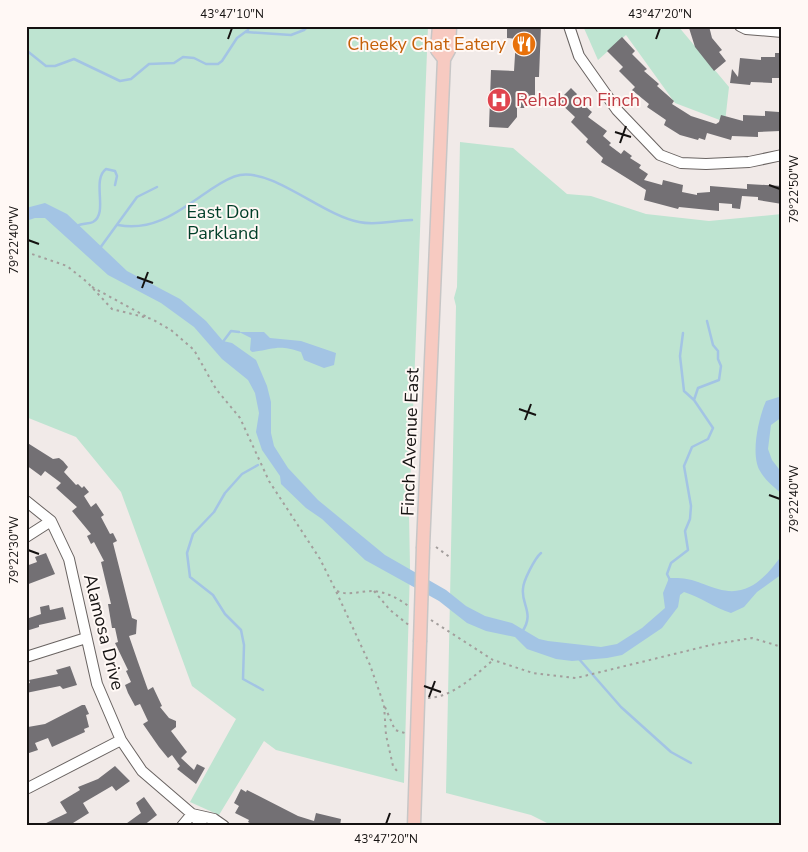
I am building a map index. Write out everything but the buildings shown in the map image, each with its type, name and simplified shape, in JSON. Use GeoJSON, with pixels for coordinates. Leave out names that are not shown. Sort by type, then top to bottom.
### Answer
{"type":"FeatureCollection","features":[{"type":"Feature","properties":{"kind":"main road","name":"Finch Avenue East"},"geometry":{"type":"LineString","coordinates":[[439,26],[437,50],[444,59]]}},
{"type":"Feature","properties":{"kind":"main road","name":"Finch Avenue East"},"geometry":{"type":"LineString","coordinates":[[414,826],[420,642],[430,547],[444,59],[449,50],[450,26]]}},
{"type":"Feature","properties":{"kind":"street"},"geometry":{"type":"LineString","coordinates":[[569,26],[579,56],[617,110],[660,155],[681,163],[706,164],[749,162],[782,155]]}},
{"type":"Feature","properties":{"kind":"street"},"geometry":{"type":"LineString","coordinates":[[740,26],[746,29],[782,32]]}},
{"type":"Feature","properties":{"kind":"street","name":"Alamosa Drive"},"geometry":{"type":"LineString","coordinates":[[26,501],[51,521],[69,559],[97,684],[121,740],[142,770],[192,814],[202,826]]}},
{"type":"Feature","properties":{"kind":"street"},"geometry":{"type":"LineString","coordinates":[[26,537],[51,521]]}},
{"type":"Feature","properties":{"kind":"street"},"geometry":{"type":"LineString","coordinates":[[26,657],[86,638]]}},
{"type":"Feature","properties":{"kind":"street"},"geometry":{"type":"LineString","coordinates":[[28,788],[121,740]]}},
{"type":"Feature","properties":{"kind":"street"},"geometry":{"type":"LineString","coordinates":[[182,826],[192,814]]}},
{"type":"Feature","properties":{"kind":"street","name":"Alamosa Drive"},"geometry":{"type":"LineString","coordinates":[[192,814],[214,819],[224,826]]}},
{"type":"Feature","properties":{"kind":"path"},"geometry":{"type":"LineString","coordinates":[[26,252],[62,264],[90,286],[112,309],[152,319]]}},
{"type":"Feature","properties":{"kind":"path"},"geometry":{"type":"LineString","coordinates":[[90,286],[171,330],[194,350],[216,389],[240,418],[269,481],[320,558],[370,666],[395,730],[417,737]]}},
{"type":"Feature","properties":{"kind":"path"},"geometry":{"type":"LineString","coordinates":[[430,547],[451,558]]}},
{"type":"Feature","properties":{"kind":"path"},"geometry":{"type":"LineString","coordinates":[[335,589],[344,593],[374,592],[394,597]]}},
{"type":"Feature","properties":{"kind":"path"},"geometry":{"type":"LineString","coordinates":[[374,592],[390,610],[411,627]]}},
{"type":"Feature","properties":{"kind":"path"},"geometry":{"type":"LineString","coordinates":[[437,623],[493,660],[533,673],[576,678],[715,644],[752,638],[782,647]]}},
{"type":"Feature","properties":{"kind":"path"},"geometry":{"type":"LineString","coordinates":[[418,699],[440,697],[463,684],[493,660]]}},
{"type":"Feature","properties":{"kind":"path"},"geometry":{"type":"LineString","coordinates":[[384,705],[386,735],[393,766],[397,771]]}},
{"type":"Feature","properties":{"kind":"green space","name":"East Don Parkland"},"geometry":{"type":"Polygon","coordinates":[[[26,26],[428,26],[409,514],[410,568],[404,783],[276,750],[264,741],[219,815],[190,802],[236,719],[192,686],[121,492],[76,437],[26,417],[26,26]]]}},
{"type":"Feature","properties":{"kind":"green space"},"geometry":{"type":"Polygon","coordinates":[[[583,26],[678,26],[729,87],[725,122],[675,103],[626,35],[598,60],[583,26]]]}},
{"type":"Feature","properties":{"kind":"green space"},"geometry":{"type":"Polygon","coordinates":[[[460,142],[513,148],[567,194],[591,196],[646,214],[709,221],[782,214],[782,826],[553,826],[531,815],[446,793],[456,306],[454,298],[457,287],[460,142]]]}},
{"type":"Feature","properties":{"kind":"water"},"geometry":{"type":"Polygon","coordinates":[[[45,203],[67,214],[127,271],[180,299],[206,321],[223,341],[232,343],[256,360],[267,386],[271,402],[271,433],[274,446],[288,468],[318,500],[385,555],[446,590],[466,606],[485,616],[512,623],[539,639],[601,647],[617,644],[642,628],[665,608],[663,593],[669,578],[690,579],[718,589],[738,591],[755,584],[763,578],[782,555],[782,574],[757,592],[744,607],[731,613],[684,592],[680,595],[678,607],[662,628],[622,655],[607,658],[572,661],[556,659],[527,649],[515,637],[486,631],[467,623],[439,601],[365,560],[322,519],[306,508],[281,484],[280,476],[262,450],[256,432],[259,413],[255,393],[248,380],[222,359],[194,327],[161,303],[108,275],[45,218],[35,218],[26,221],[26,208],[45,203]]]}},
{"type":"Feature","properties":{"kind":"water"},"geometry":{"type":"Polygon","coordinates":[[[239,332],[264,332],[270,338],[301,341],[336,353],[334,365],[324,368],[304,360],[301,352],[287,348],[252,352],[250,350],[251,338],[239,332]]]}},
{"type":"Feature","properties":{"kind":"water"},"geometry":{"type":"Polygon","coordinates":[[[782,396],[782,417],[771,425],[768,449],[772,460],[782,473],[782,494],[760,471],[757,464],[756,446],[758,426],[766,401],[782,396]]]}},
{"type":"Feature","properties":{"kind":"waterway"},"geometry":{"type":"LineString","coordinates":[[26,50],[46,66],[55,66],[74,59],[120,81],[131,79],[149,64],[174,63],[183,57],[194,58],[206,64],[218,64],[237,38],[248,30],[249,26]]}},
{"type":"Feature","properties":{"kind":"waterway"},"geometry":{"type":"LineString","coordinates":[[246,32],[291,35],[304,30],[308,26]]}},
{"type":"Feature","properties":{"kind":"waterway"},"geometry":{"type":"LineString","coordinates":[[77,226],[93,222],[98,218],[100,211],[100,181],[106,169],[115,171],[117,176],[115,185]]}},
{"type":"Feature","properties":{"kind":"waterway"},"geometry":{"type":"LineString","coordinates":[[118,225],[144,225],[167,218],[224,181],[240,175],[253,175],[268,179],[330,211],[359,222],[412,220]]}},
{"type":"Feature","properties":{"kind":"waterway"},"geometry":{"type":"LineString","coordinates":[[100,248],[137,197],[157,187]]}},
{"type":"Feature","properties":{"kind":"waterway"},"geometry":{"type":"LineString","coordinates":[[694,400],[698,388],[719,380],[721,366],[718,359],[718,351],[713,345],[707,321]]}},
{"type":"Feature","properties":{"kind":"waterway"},"geometry":{"type":"LineString","coordinates":[[222,343],[231,331],[239,332]]}},
{"type":"Feature","properties":{"kind":"waterway"},"geometry":{"type":"LineString","coordinates":[[670,580],[667,574],[671,563],[688,550],[685,531],[690,519],[691,506],[684,466],[692,447],[708,439],[713,428],[694,400],[684,391],[680,356],[683,333]]}},
{"type":"Feature","properties":{"kind":"waterway"},"geometry":{"type":"LineString","coordinates":[[258,465],[242,474],[225,493],[214,512],[193,534],[187,553],[190,577],[213,595],[225,614],[241,630],[244,645],[243,679],[263,690]]}},
{"type":"Feature","properties":{"kind":"waterway"},"geometry":{"type":"LineString","coordinates":[[522,632],[526,625],[528,614],[523,595],[524,585],[530,570],[541,553]]}},
{"type":"Feature","properties":{"kind":"waterway"},"geometry":{"type":"LineString","coordinates":[[579,659],[621,707],[671,752],[691,763]]}},
{"type":"Feature","properties":{"kind":"place","name":"Cheeky Chat Eatery"},"geometry":{"type":"Point","coordinates":[524,44]}},
{"type":"Feature","properties":{"kind":"place","name":"Rehab on Finch"},"geometry":{"type":"Point","coordinates":[499,100]}}]}
